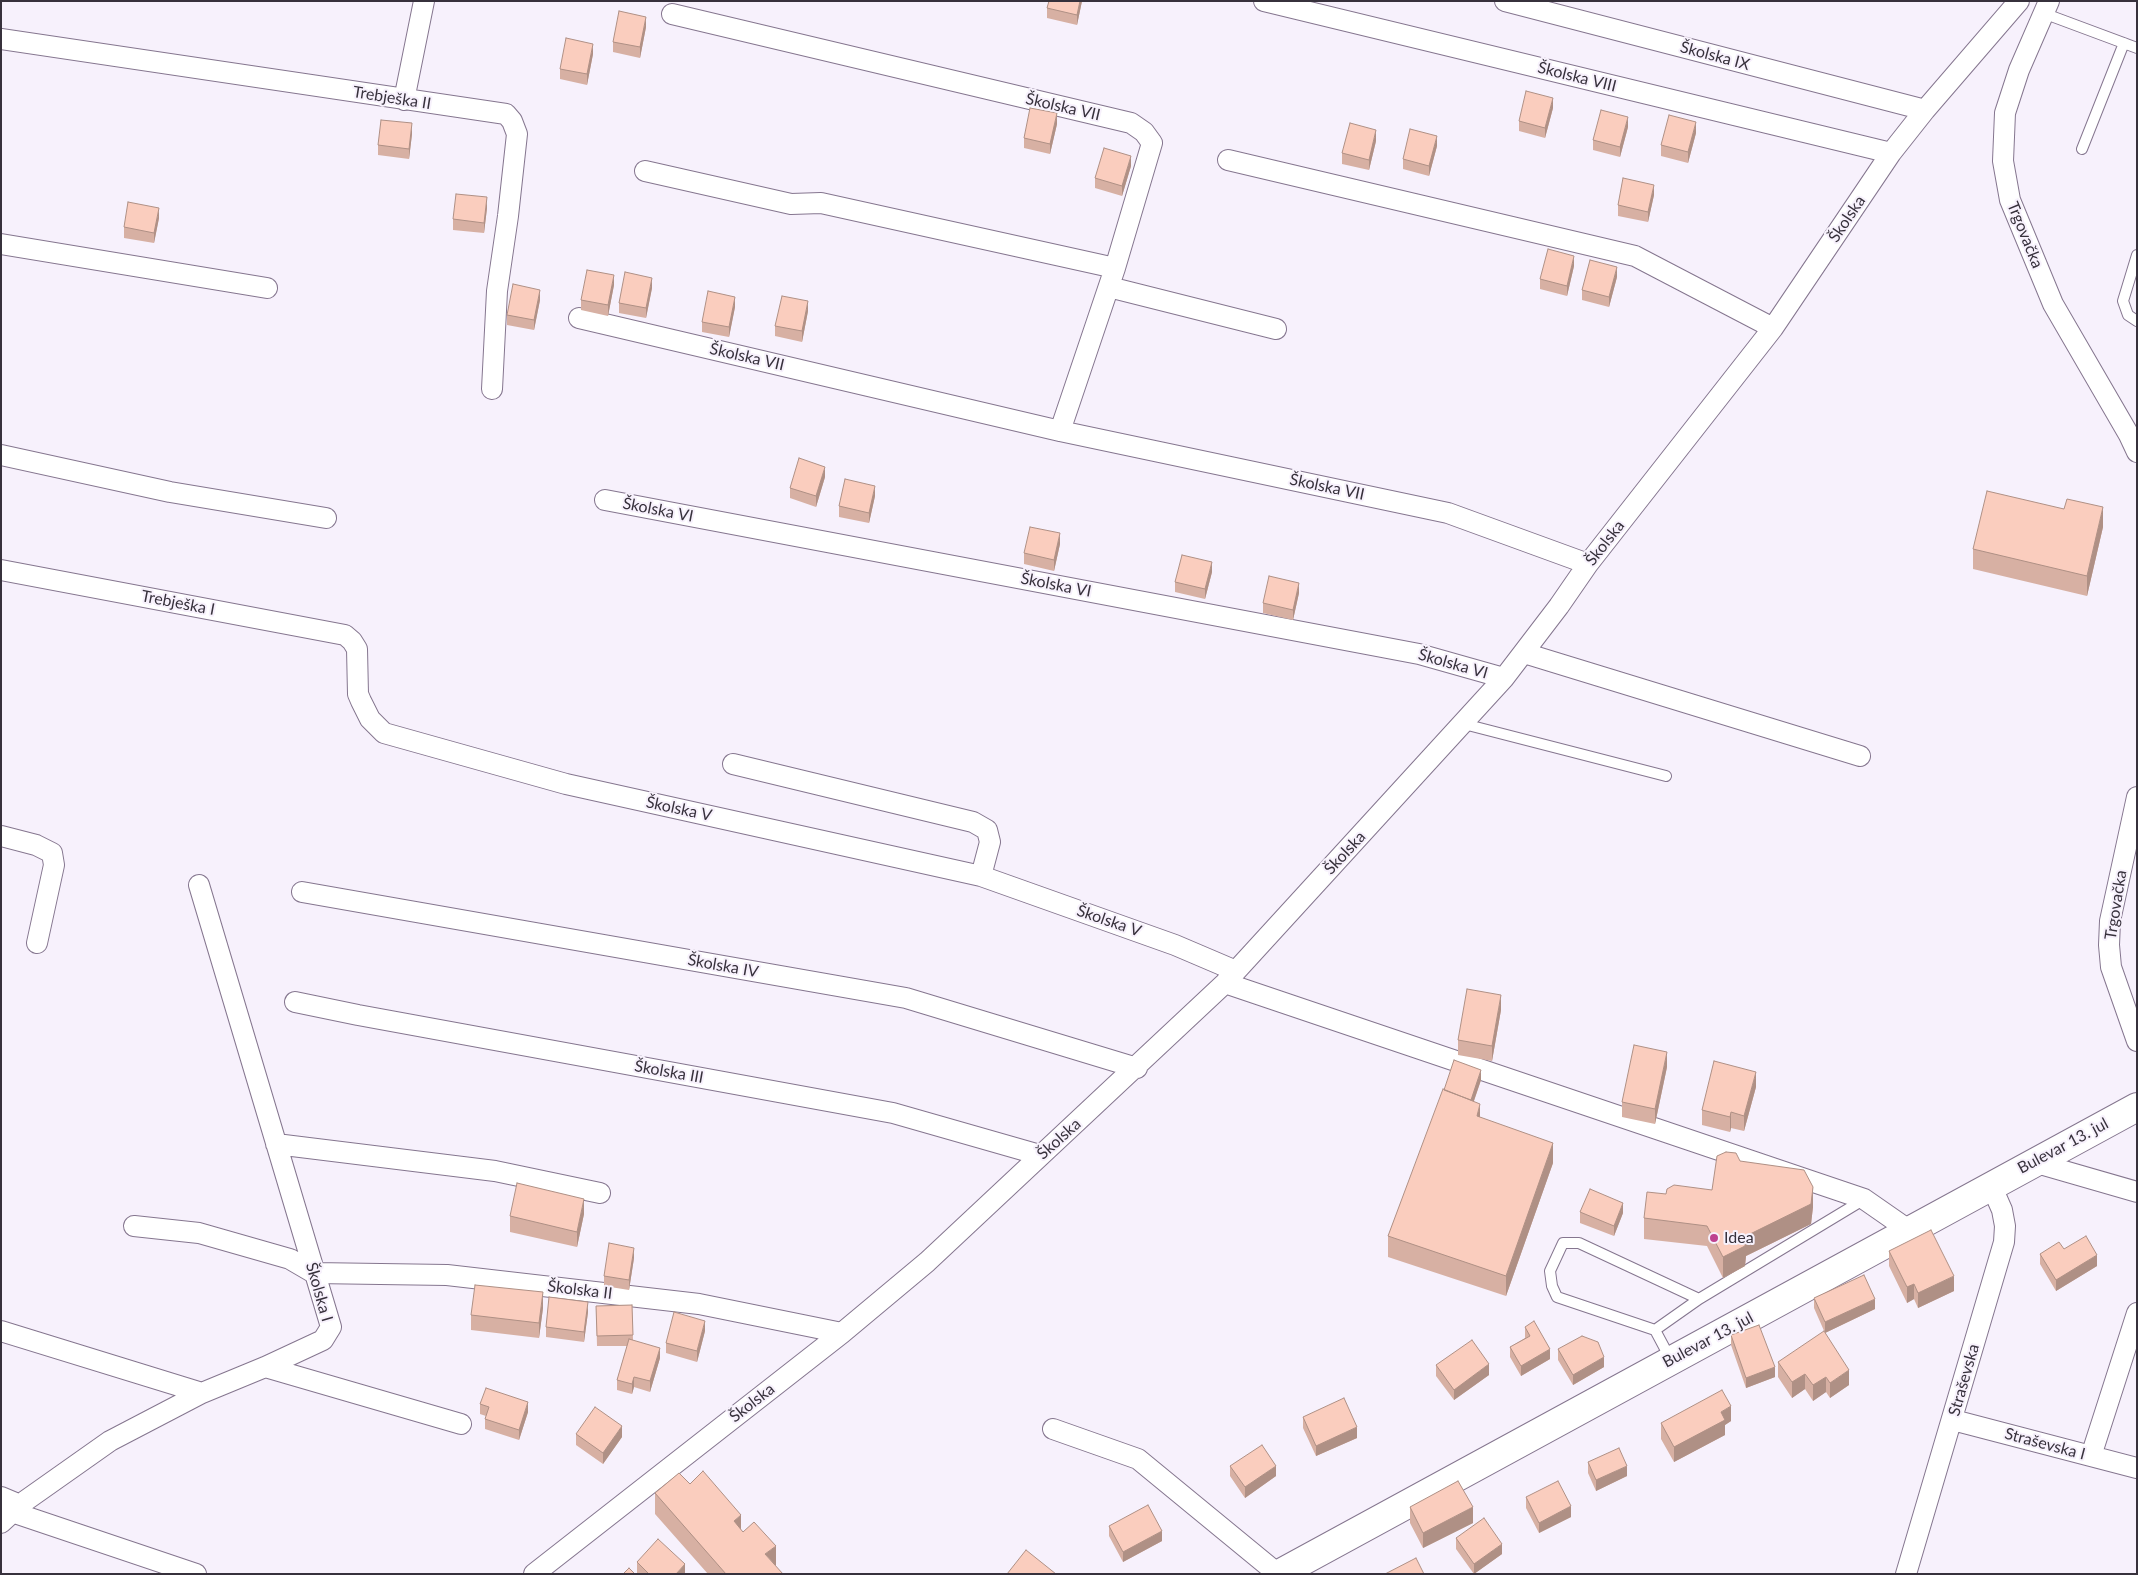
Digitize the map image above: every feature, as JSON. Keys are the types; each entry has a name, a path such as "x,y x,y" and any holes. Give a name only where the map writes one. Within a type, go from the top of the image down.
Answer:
{"street":[{"path":"404,100 424,1"},
{"name":"Školska VIII","path":"1264,1 1891,153"},
{"name":"Školska IX","path":"1505,1 1924,110"},
{"name":"Školska","path":"534,1574 842,1333 927,1262 1040,1155 1137,1068 1231,977 1504,678 1588,564 1773,328 1891,153 1924,110 2019,1"},
{"name":"Trgovačka","path":"2046,7 2019,70 2006,113 2003,162 2010,200 2053,304 2137,452"},
{"name":"Školska VII","path":"672,14 1131,123 1144,132 1152,143 1112,278 1060,431"},
{"name":"Trebješka II","path":"1,39 506,114 512,121 517,134 497,292 492,389"},
{"path":"1228,160 1635,256 1773,328"},
{"path":"645,171 791,204 821,203 1112,278 1276,329"},
{"path":"1,244 266,288"},
{"name":"Školska VII","path":"580,318 1060,431 1448,513 1588,564"},
{"path":"1,454 170,492 326,518"},
{"name":"Školska VI","path":"605,500 1418,654 1504,678"},
{"name":"Trebješka I","path":"1,570 345,635 352,640 357,649 358,694 370,719 380,730"},
{"path":"1524,653 1860,756"},
{"name":"Školska V","path":"380,730 384,733 566,784 981,876 1175,944 1231,977 1864,1199 1910,1231"},
{"path":"733,764 973,822 987,830 990,842 981,876"},
{"name":"Trgovačka","path":"2135,809 2110,922 2109,945 2111,967 2137,1041"},
{"path":"1,836 36,845 52,853 54,865 37,943"},
{"name":"Školska I","path":"9,1509 110,1442 202,1394 322,1340 331,1327 199,885"},
{"name":"Školska IV","path":"302,892 906,998 1137,1068"},
{"name":"Školska III","path":"295,1002 893,1113 1040,1155"},
{"name":"Bulevar 13. jul","path":"1279,1574 2137,1107"},
{"path":"276,1144 495,1171 600,1193"},
{"path":"2033,1162 2137,1192"},
{"name":"Straševska","path":"1908,1573 2004,1242 2005,1226 2002,1210 1991,1185"},
{"path":"134,1226 200,1234 290,1259 314,1273"},
{"name":"Školska II","path":"314,1273 447,1275 670,1300 699,1304 842,1333"},
{"path":"2091,1456 2137,1313"},
{"path":"1,1330 202,1394"},
{"path":"265,1367 461,1424"},
{"name":"Straševska I","path":"1953,1420 2137,1468"},
{"path":"1053,1430 1138,1459 1279,1574"},
{"path":"9,1509 196,1574"}],"lane":[{"path":"2046,7 2137,48"},
{"path":"2082,149 2124,43"},
{"path":"2137,256 2123,301 2128,315 2137,321"},
{"path":"1464,724 1666,776"},
{"path":"1655,1330 1699,1299 1864,1199"},
{"path":"1671,1360 1655,1330 1557,1297 1552,1286 1550,1271 1564,1243 1579,1243 1699,1299"}],"building":[{"path":"1049,1 1080,1 1077,15 1047,8"},
{"path":"619,11 646,17 640,47 613,42"},
{"path":"566,38 593,44 587,74 560,69"},
{"path":"1526,91 1553,98 1545,128 1519,121"},
{"path":"1030,108 1057,113 1050,144 1024,138"},
{"path":"1601,110 1628,117 1620,147 1593,140"},
{"path":"1669,115 1696,122 1688,152 1661,145"},
{"path":"381,120 412,123 409,149 378,145"},
{"path":"1350,123 1376,130 1369,160 1342,153"},
{"path":"1410,129 1437,136 1429,166 1403,159"},
{"path":"1104,148 1131,156 1122,186 1095,178"},
{"path":"1623,178 1654,185 1648,212 1618,205"},
{"path":"456,194 487,197 484,223 453,219"},
{"path":"128,202 159,208 154,233 124,227"},
{"path":"1548,249 1574,256 1567,286 1540,279"},
{"path":"1590,260 1617,267 1609,297 1582,290"},
{"path":"587,270 614,275 608,305 581,300"},
{"path":"625,272 652,278 646,308 619,303"},
{"path":"513,284 540,290 534,320 507,315"},
{"path":"708,291 735,297 729,327 702,322"},
{"path":"782,296 808,301 802,331 775,326"},
{"path":"799,458 825,467 816,496 790,488"},
{"path":"845,479 875,486 869,513 839,506"},
{"path":"1987,491 2064,509 2067,499 2103,507 2087,576 1973,549"},
{"path":"1030,527 1060,533 1054,560 1024,553"},
{"path":"1182,555 1212,562 1205,589 1175,582"},
{"path":"1269,576 1299,583 1293,610 1263,603"},
{"path":"1467,989 1501,995 1492,1046 1458,1040"},
{"path":"1634,1045 1667,1052 1655,1109 1622,1102"},
{"path":"1454,1060 1481,1070 1471,1100 1444,1090"},
{"path":"1714,1061 1756,1072 1744,1116 1731,1112 1730,1117 1702,1110"},
{"path":"1443,1089 1480,1104 1477,1116 1553,1143 1506,1276 1388,1236"},
{"path":"1726,1152 1736,1153 1740,1161 1804,1170 1813,1187 1811,1204 1746,1236 1745,1246 1723,1257 1707,1226 1644,1218 1647,1192 1666,1194 1667,1189 1674,1185 1712,1190 1717,1156"},
{"path":"517,1183 584,1199 577,1232 510,1216"},
{"path":"1590,1189 1623,1203 1614,1226 1580,1212"},
{"path":"1931,1230 1954,1276 1918,1293 1914,1284 1907,1287 1889,1251"},
{"path":"2086,1236 2097,1255 2056,1280 2040,1254 2059,1242 2064,1249"},
{"path":"609,1243 634,1248 629,1280 604,1276"},
{"path":"1864,1275 1875,1299 1825,1322 1814,1298"},
{"path":"475,1285 543,1292 539,1323 471,1315"},
{"path":"549,1297 588,1302 584,1332 546,1327"},
{"path":"632,1305 633,1335 597,1336 596,1306"},
{"path":"674,1312 705,1321 697,1351 666,1343"},
{"path":"1534,1321 1550,1349 1521,1366 1510,1347 1530,1336 1525,1327"},
{"path":"1759,1325 1775,1367 1746,1378 1731,1335"},
{"path":"1824,1331 1849,1370 1830,1383 1826,1377 1813,1385 1805,1374 1792,1382 1778,1362"},
{"path":"1582,1336 1598,1342 1604,1357 1573,1375 1558,1349"},
{"path":"629,1339 660,1348 650,1381 634,1377 632,1384 617,1380"},
{"path":"1472,1340 1489,1364 1454,1390 1436,1365"},
{"path":"486,1388 528,1402 519,1430 485,1419 489,1407 480,1404"},
{"path":"1722,1390 1731,1406 1721,1412 1725,1420 1674,1447 1661,1423"},
{"path":"1344,1398 1357,1427 1316,1446 1303,1417"},
{"path":"595,1407 622,1426 603,1453 576,1434"},
{"path":"1262,1445 1276,1466 1245,1487 1230,1466"},
{"path":"1619,1448 1627,1466 1596,1480 1588,1462"},
{"path":"703,1471 741,1515 734,1521 743,1532 754,1522 776,1546 765,1554 783,1574 726,1574 655,1493 679,1473 690,1484"},
{"path":"1458,1481 1473,1507 1423,1533 1410,1507"},
{"path":"1558,1481 1571,1506 1539,1523 1526,1497"},
{"path":"1148,1505 1162,1531 1123,1552 1109,1526"},
{"path":"1484,1518 1502,1544 1474,1564 1456,1538"},
{"path":"658,1539 685,1564 676,1574 649,1574 637,1562"},
{"path":"1026,1550 1056,1574 1007,1574"},
{"path":"1416,1558 1424,1574 1385,1574"},
{"path":"629,1568 635,1574 623,1574"}],"place":[{"name":"Idea","path":"1714,1238"}]}
